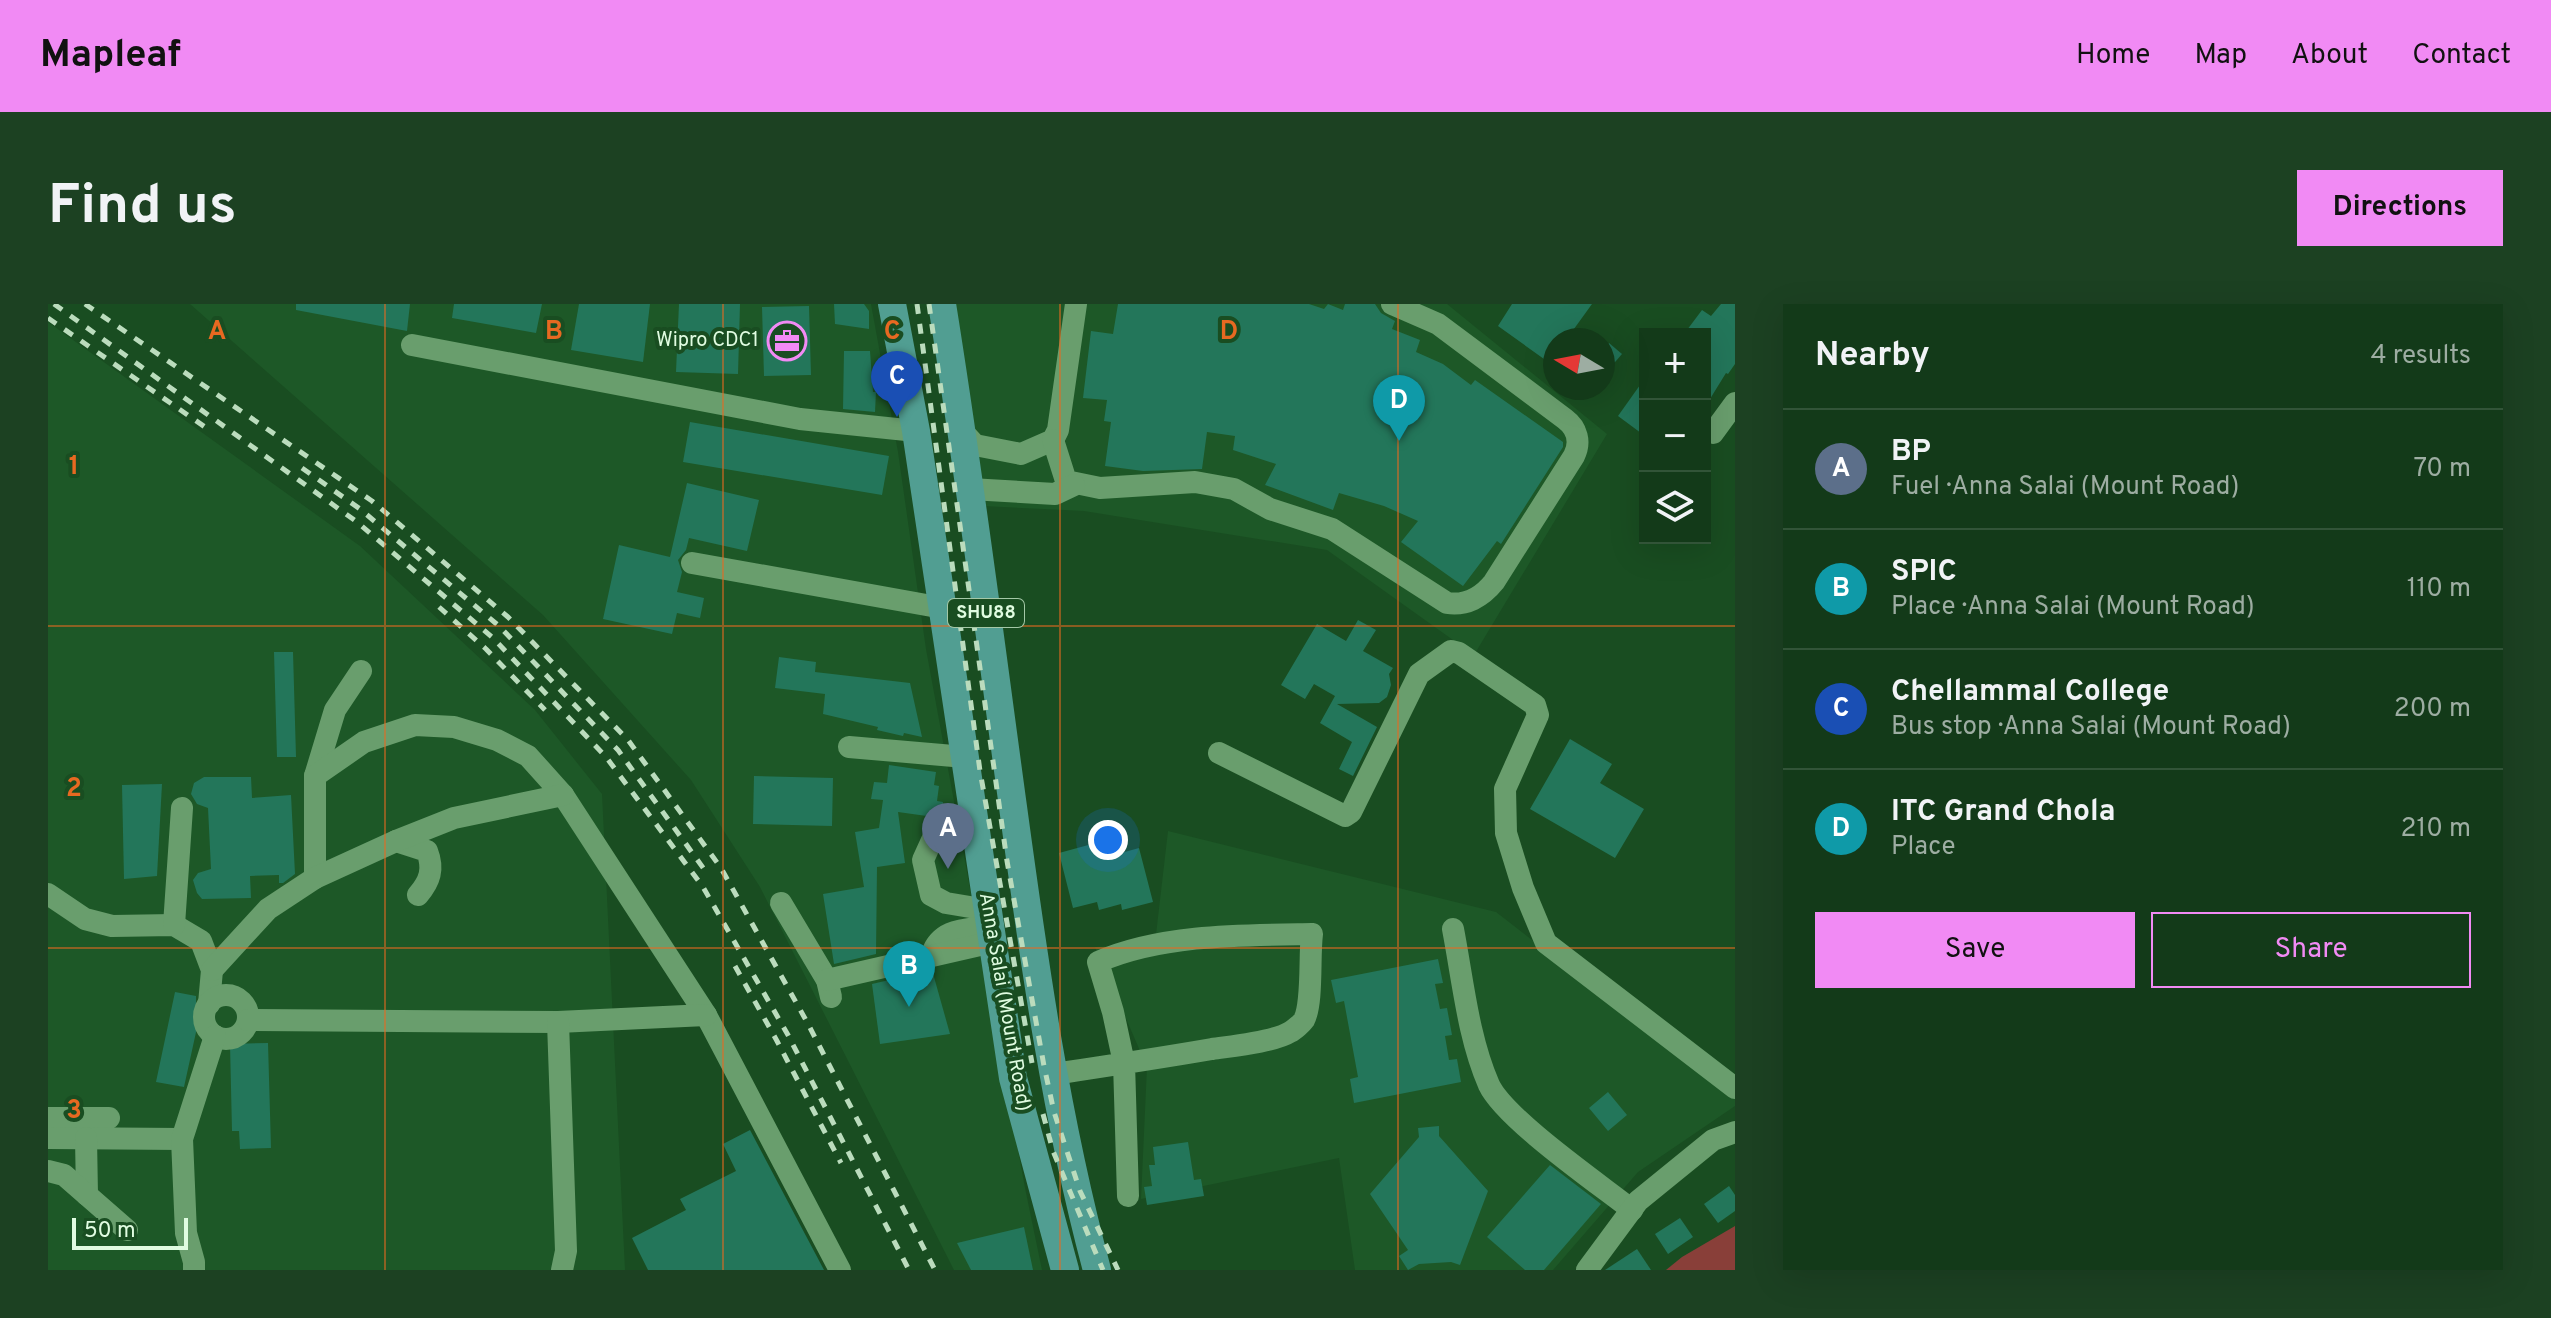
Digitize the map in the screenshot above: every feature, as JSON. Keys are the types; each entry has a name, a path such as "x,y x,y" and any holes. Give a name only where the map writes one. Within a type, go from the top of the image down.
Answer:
{"main road":[{"name":"Anna Salai (Mount Road)","path":"892,304 916,431 1013,1078 1064,1267"},
{"name":"Anna Salai (Mount Road)","path":"942,304 963,432 1028,923 1067,1147 1097,1270"}],"street":[{"path":"963,432 975,445 1021,454 1053,440 1058,430 1076,304"},
{"path":"1053,440 1066,481 1074,485 1100,488 1195,482 1234,489 1270,509 1332,529 1447,603 1468,601 1480,596 1494,582 1574,456 1578,443 1576,433 1565,419 1438,324 1392,304"},
{"path":"412,345 800,419 916,431"},
{"path":"1713,433 1735,403"},
{"path":"970,489 1035,495 1055,494 1074,485"},
{"path":"692,563 943,608"},
{"path":"1219,753 1345,816 1351,812 1419,674 1451,651 1459,653 1535,705 1538,715 1505,789 1506,833 1523,888 1546,943 1735,1088"},
{"path":"315,878 315,776 335,710 361,671"},
{"path":"315,776 364,742 415,725 454,727 497,740 528,756 563,795 706,1015 840,1270"},
{"path":"849,747 965,757"},
{"path":"212,970 268,909 315,878 454,818 563,795"},
{"path":"174,925 182,808"},
{"path":"976,828 933,838 923,860 931,895 990,926"},
{"path":"396,841 427,851 433,865 428,883 418,895"},
{"path":"48,894 85,919 112,926 174,925 201,941 212,970 209,1004 204,1018 209,1031 222,1039 242,1033 248,1020 245,1007 235,997 221,996 209,1004"},
{"path":"781,903 829,988 932,954 990,926"},
{"path":"1453,929 1474,1040 1490,1087 1509,1112 1632,1210"},
{"path":"1054,1074 1124,1063 1246,1044 1290,1033 1303,1020 1310,991 1312,934 1238,935 1167,943 1119,953 1098,962 1124,1063 1128,1196"},
{"path":"248,1020 558,1022 706,1015"},
{"path":"558,1022 566,1251 562,1270"},
{"path":"194,1270 186,1233 182,1139 215,1036"},
{"path":"64,1130 109,1118"},
{"path":"64,1130 182,1139"},
{"path":"64,1130 87,1195"},
{"path":"1587,1270 1638,1201 1713,1140 1735,1132"},
{"path":"48,1171 64,1175 127,1230"}],"shaded area":[{"path":"190,304 871,304 898,452 926,649 1042,1270 954,1270 760,887 691,780 543,615"},
{"path":"955,304 1447,304 1543,382 1543,400 1565,400 1607,434 1474,655 1327,550 1084,511 983,506"},
{"path":"48,322 360,546 535,710 602,794 625,1270 48,1270"},
{"path":"1168,831 1496,912 1735,1098 1735,1106 1638,1172 1553,1270 1355,1270 1339,1158 1141,1199 1147,1067 1095,947 1155,943"},
{"path":"1735,1226 1735,1270 1666,1270 1682,1257"}],"building":[{"path":"296,304 410,304 407,331 296,310"},
{"path":"454,304 542,304 536,333 452,318"},
{"path":"579,304 650,304 643,362 571,350"},
{"path":"679,304 740,304 738,374 676,372"},
{"path":"834,304 864,304 869,311 869,329 835,324"},
{"path":"1118,304 1309,304 1324,309 1328,304 1343,310 1345,304 1375,304 1381,313 1395,321 1392,329 1420,340 1416,352 1443,364 1471,385 1475,380 1563,442 1563,447 1501,544 1497,541 1463,586 1401,542 1418,521 1384,506 1339,493 1333,510 1265,485 1276,464 1233,450 1235,436 1207,432 1202,469 1143,471 1105,466 1111,422 1104,421 1107,400 1083,398 1091,331 1113,334"},
{"path":"1512,304 1592,304 1575,328 1543,328 1543,358 1498,326"},
{"path":"1721,304 1735,304 1735,364 1711,397 1711,328 1688,328 1702,310 1711,316"},
{"path":"809,306 811,375 764,376 762,307"},
{"path":"1615,348 1622,354 1615,362"},
{"path":"844,351 870,351 873,392 876,392 875,412 843,409"},
{"path":"1639,386 1639,432 1618,416"},
{"path":"690,422 889,456 882,495 683,462"},
{"path":"687,483 759,500 747,551 689,538 686,550 678,560 682,572 677,592 704,598 700,618 677,613 672,634 603,619 619,545 670,557"},
{"path":"1358,620 1376,630 1363,651 1393,668 1389,674 1391,685 1387,697 1379,703 1337,704 1377,727 1353,776 1339,769 1352,742 1320,723 1335,696 1314,684 1305,699 1281,685 1317,624 1346,641"},
{"path":"274,652 293,652 296,757 277,757"},
{"path":"779,657 816,662 815,672 910,683 922,737 877,730 878,727 823,714 825,694 775,688"},
{"path":"1570,739 1612,764 1600,783 1644,809 1615,858 1530,809"},
{"path":"889,765 936,772 934,785 939,786 937,801 943,802 941,818 898,812 905,863 877,867 876,954 834,964 823,894 864,887 855,832 879,828 883,800 871,799 874,782 887,783"},
{"path":"754,776 833,778 832,826 753,824"},
{"path":"204,777 251,777 252,798 291,795 295,874 283,883 279,883 279,875 250,876 251,898 202,899 193,880 198,873 211,869 208,808 197,804 191,794 194,783"},
{"path":"162,784 157,876 124,879 122,785"},
{"path":"1092,844 1094,853 1112,848 1114,855 1139,848 1153,902 1122,910 1121,904 1099,910 1097,902 1073,908 1059,853"},
{"path":"1438,959 1443,983 1435,984 1440,1009 1447,1008 1452,1035 1445,1036 1449,1060 1457,1059 1461,1082 1354,1103 1350,1079 1358,1077 1344,1001 1336,1003 1331,980"},
{"path":"932,970 950,1034 880,1044 872,984"},
{"path":"175,992 196,996 196,1009 200,1014 184,1087 156,1082"},
{"path":"268,1043 271,1148 240,1149 239,1131 232,1131 230,1044"},
{"path":"1608,1092 1627,1115 1608,1131 1589,1108"},
{"path":"1439,1126 1439,1136 1488,1191 1460,1265 1451,1262 1419,1264 1408,1270 1399,1256 1408,1250 1370,1194 1419,1137 1418,1128"},
{"path":"750,1130 824,1270 648,1270 632,1238 686,1210 680,1199 736,1171 723,1144"},
{"path":"1188,1142 1194,1180 1201,1179 1204,1196 1147,1205 1144,1187 1152,1186 1149,1165 1155,1165 1153,1147"},
{"path":"1550,1165 1601,1204 1544,1270 1525,1270 1487,1237"},
{"path":"1729,1186 1735,1195 1735,1211 1718,1223 1704,1204"},
{"path":"1680,1218 1693,1237 1668,1254 1655,1234"},
{"path":"1024,1227 1033,1270 971,1270 957,1243"},
{"path":"1637,1249 1651,1270 1605,1270"}],"railway":[{"path":"54,304 357,522 493,638 606,757 703,887 788,1035 909,1270"},
{"path":"85,304 372,501 508,617 628,740 721,868 807,1022 935,1270"},
{"path":"917,304 980,771 1032,1063"},
{"path":"929,304 1007,861 1044,1066 1054,1112 1080,1191 1118,1270"},
{"path":"48,318 205,427"},
{"path":"302,468 360,509 499,626 618,750 709,876"},
{"path":"439,607 486,649 545,710"},
{"path":"735,966 841,1163"},
{"path":"1043,1114 1053,1151 1103,1270"}],"place":[{"name":"Wipro CDC1","path":"787,341"},
{"name":"Chellammal College","path":"897,417"},
{"name":"ITC Grand Chola","path":"1399,441"},
{"name":"BP","path":"948,869"},
{"name":"SPIC","path":"909,1007"}]}
